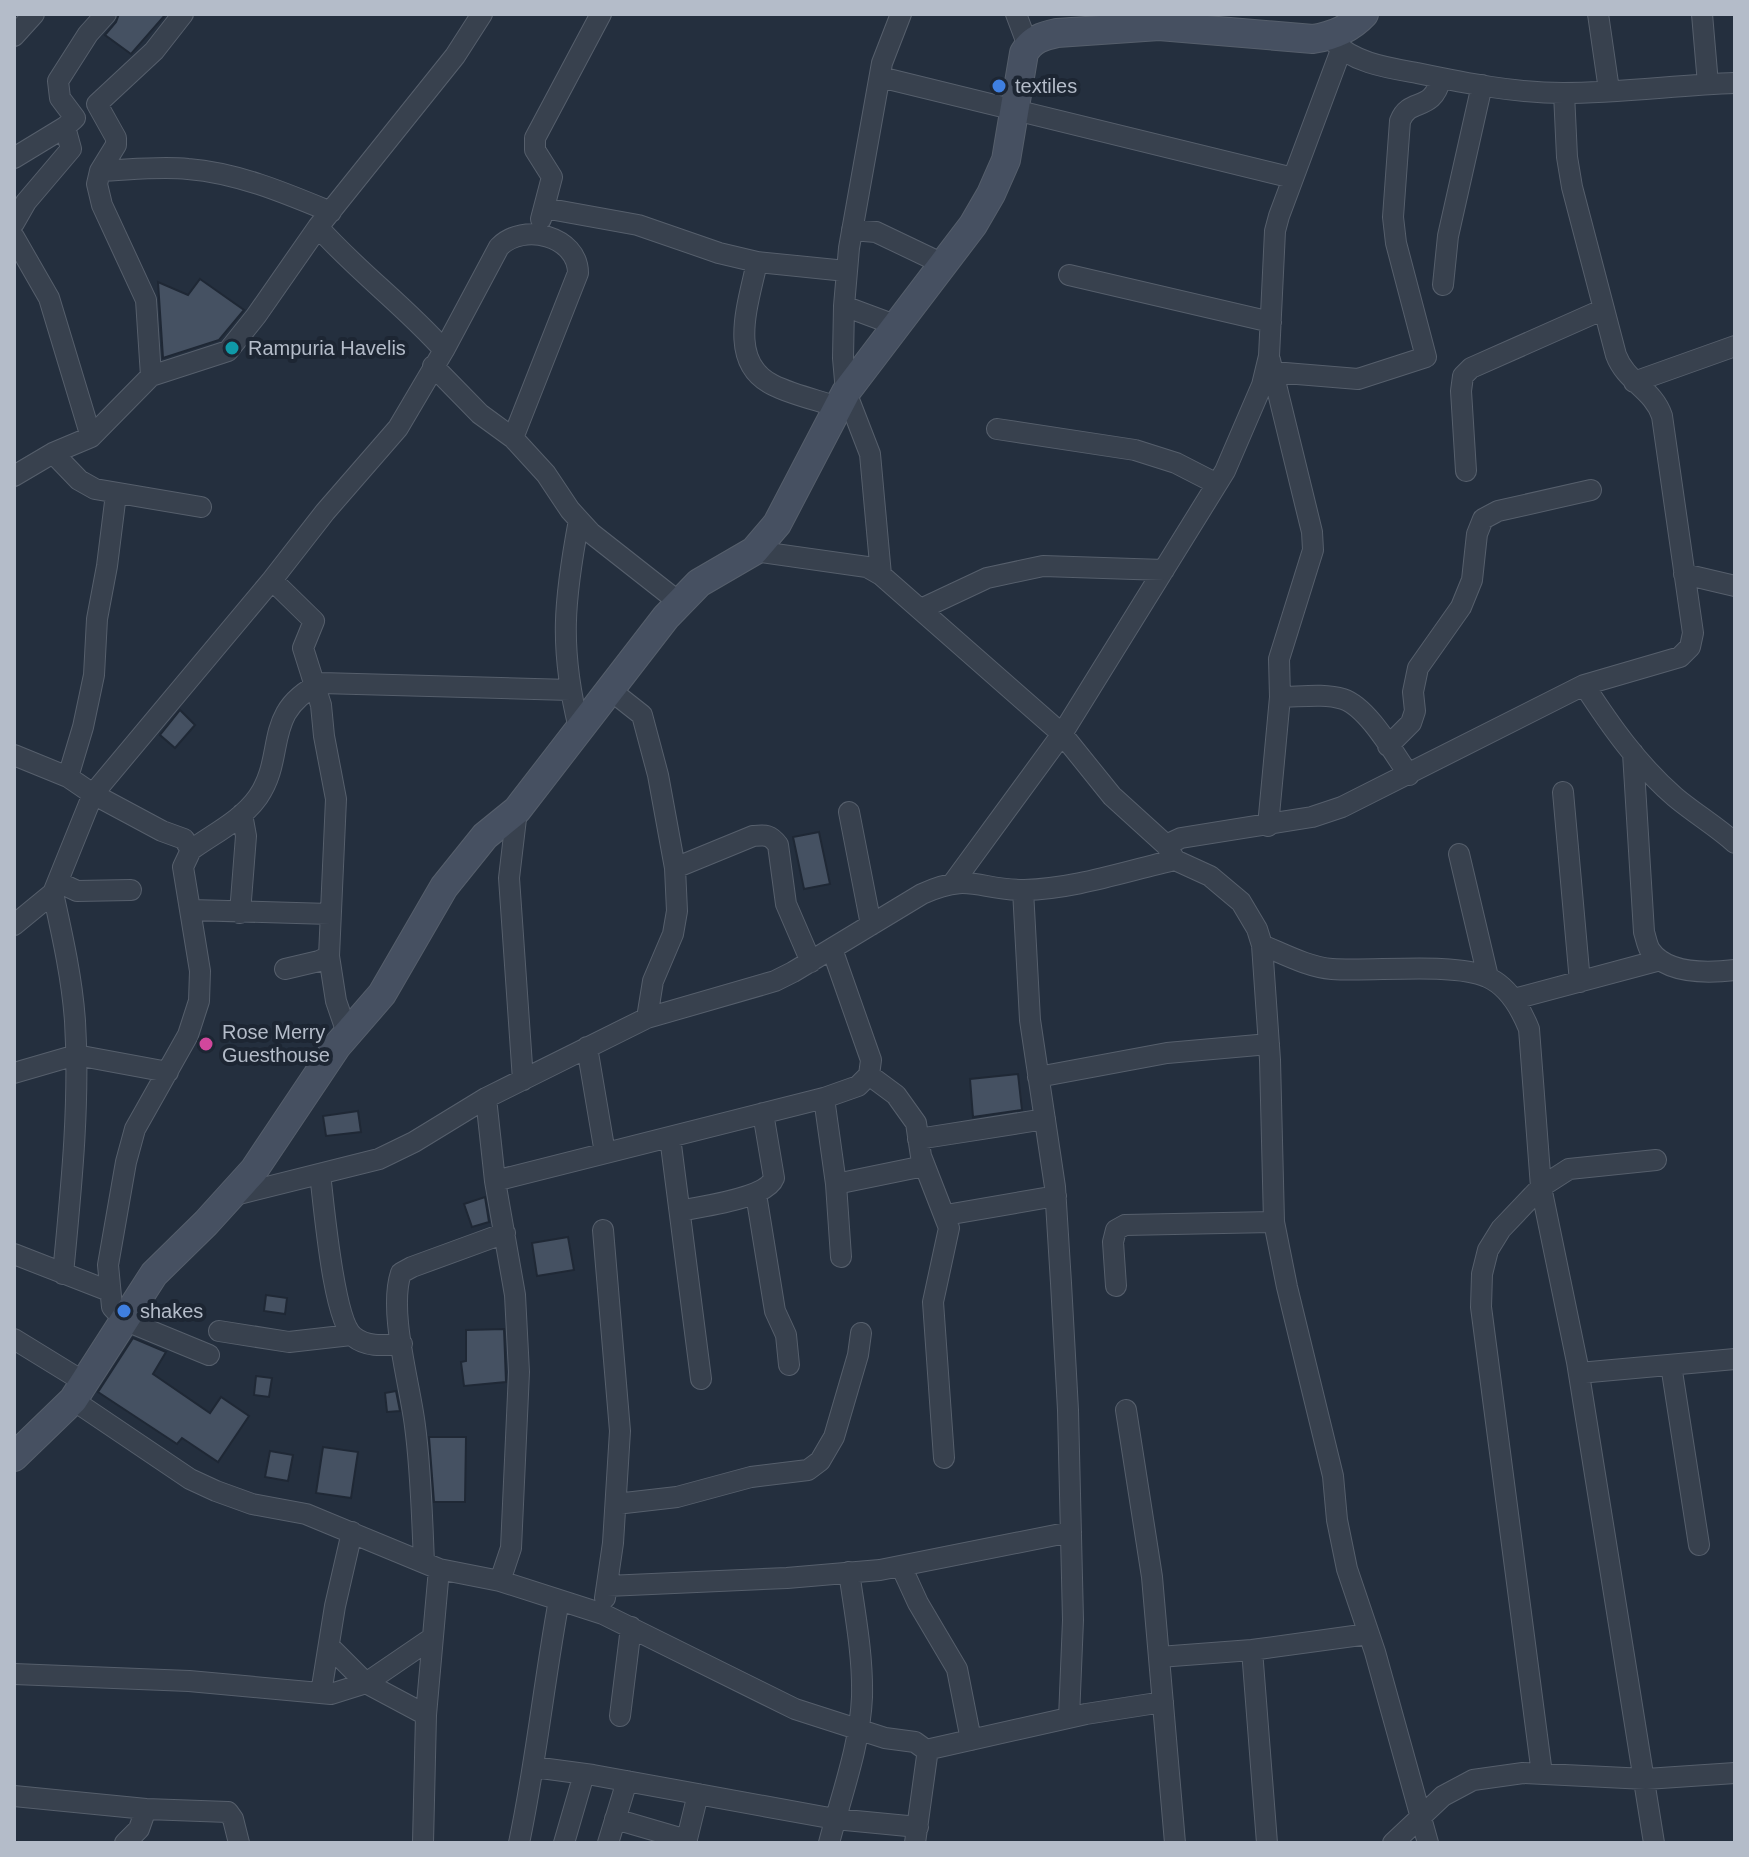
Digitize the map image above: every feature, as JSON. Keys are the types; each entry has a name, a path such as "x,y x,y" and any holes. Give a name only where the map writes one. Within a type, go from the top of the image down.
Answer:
{"street":[{"path":"14,36 34,14"},
{"path":"14,158 97,104 154,51 183,14"},
{"path":"14,476 53,453 91,437 151,376 228,351 324,220 455,56 482,14"},
{"path":"536,235 552,177 535,150 535,138 601,14"},
{"path":"881,575 873,469 865,437 842,400 844,306 852,230 882,63 901,14"},
{"path":"1016,14 1028,46"},
{"path":"1268,826 1280,697 1279,659 1313,550 1312,532 1271,364 1275,231 1335,43 1364,14"},
{"path":"1598,14 1609,90"},
{"path":"1702,14 1708,84"},
{"path":"14,223 26,202 71,149 70,123 60,98 58,81 98,16"},
{"path":"14,1457 78,1391 154,1274 254,1170 347,1033 382,994 444,887 485,836 517,810 609,689 680,603 699,583 754,551 777,524 842,400 895,325 973,225 1000,176 1006,160 1024,53 1028,46 1044,35 1057,33 1159,26 1335,43 1389,68 1482,85 1564,93 1735,83"},
{"path":"880,77 1293,178"},
{"path":"1271,364 1358,379 1426,357 1396,243 1393,217 1400,121 1404,111 1433,98 1441,78"},
{"path":"1443,285 1454,205 1482,85"},
{"path":"231,1196 379,1159 414,1142 486,1098 647,1018 775,981 922,894 966,881 1023,890 1059,886 1170,853 1181,838 1312,817 1342,807 1409,775 1584,685 1680,657 1690,647 1693,633 1662,416 1657,403 1647,391 1621,369 1572,187 1567,157 1564,93"},
{"path":"97,104 116,138 116,145 100,171 97,184 102,205 146,300 151,376"},
{"path":"100,171 187,169 229,176 272,188 324,220 388,298 416,320 480,414 513,438 546,474 579,520 623,561 680,603"},
{"path":"544,208 638,225 719,253 757,262 846,271"},
{"path":"852,230 876,232 943,264"},
{"path":"14,925 56,887 93,794 398,428 499,247 506,239 536,235 559,241 572,250 578,261 578,273 513,438"},
{"path":"14,237 49,298 91,437"},
{"path":"757,262 744,338 753,370 775,386 842,400"},
{"path":"1069,275 1271,322"},
{"path":"844,306 895,325"},
{"path":"1466,471 1461,391 1463,376 1471,368 1604,309"},
{"path":"1634,382 1735,346"},
{"path":"953,883 1062,734 1225,471 1271,364"},
{"path":"997,429 1135,450 1176,463 1217,484"},
{"path":"53,453 79,480 95,489 201,507"},
{"path":"1388,746 1411,723 1415,711 1413,692 1418,668 1461,607 1472,580 1477,534 1483,519 1498,511 1591,490"},
{"path":"68,777 94,675 97,619 116,494"},
{"path":"579,520 564,626 570,690 579,728"},
{"path":"754,551 867,567 881,575 1062,734 1112,796 1170,853 1210,876 1241,902 1257,929 1262,945 1269,1044 1274,1222 1333,1476 1337,1520 1347,1569 1394,1716 1428,1843"},
{"path":"921,609 987,578 1043,566 1164,570"},
{"path":"1684,574 1735,586"},
{"path":"272,580 314,621 303,648 321,705 325,748 336,799 329,956 336,1001 347,1033"},
{"path":"209,1355 124,1320 112,1307 108,1265 126,1162 135,1129 188,1035 199,1001 200,971 183,867 191,850 242,814 257,798 266,782 282,718 289,706 315,686 336,682 570,690"},
{"path":"1584,685 1617,736 1675,797 1735,843"},
{"path":"609,689 642,715 658,775 675,868 677,911 673,934 653,981 647,1018"},
{"path":"1280,697 1342,698 1363,712 1409,775"},
{"path":"1633,753 1644,932 1649,949 1660,960 1683,970 1735,970"},
{"path":"14,755 68,777 162,831 184,839 191,850"},
{"path":"1563,792 1580,982"},
{"path":"517,810 509,878 523,1080"},
{"path":"849,812 871,925"},
{"path":"240,913 246,836 242,814"},
{"path":"675,868 753,836 766,834 778,845 786,904 811,962"},
{"path":"1459,854 1488,977"},
{"path":"56,887 77,891 131,890"},
{"path":"56,887 72,996 76,1055 75,1150 63,1274"},
{"path":"1023,890 1030,1020 1056,1196 1068,1410 1073,1620 1069,1718"},
{"path":"191,910 330,914"},
{"path":"1262,945 1328,969 1464,971 1488,977 1514,999 1529,1029 1541,1187 1579,1373 1654,1843"},
{"path":"495,1181 824,1098 858,1086 869,1075 871,1060 832,949"},
{"path":"285,969 329,956"},
{"path":"1514,999 1660,960"},
{"path":"1038,1077 1167,1053 1269,1044"},
{"path":"587,1047 605,1153"},
{"path":"15,1068 76,1055 168,1072"},
{"path":"869,1075 886,1085 909,1110 916,1123 924,1166 949,1228 933,1302 944,1458"},
{"path":"486,1098 495,1181 515,1295 519,1372 511,1548 500,1581"},
{"path":"824,1098 836,1184 841,1257"},
{"path":"680,1211 756,1194 771,1186 774,1178 763,1113"},
{"path":"918,1139 1045,1119"},
{"path":"670,1137 701,1379"},
{"path":"1542,1774 1481,1307 1482,1274 1488,1250 1501,1229 1541,1187 1569,1169 1656,1160"},
{"path":"836,1184 924,1166"},
{"path":"320,1174 333,1273 343,1321 351,1335 364,1343 379,1346 402,1344"},
{"path":"756,1194 775,1311 786,1335 789,1365"},
{"path":"946,1215 1056,1196"},
{"path":"1116,1286 1113,1242 1116,1230 1125,1225 1274,1222"},
{"path":"603,1230 620,1431 616,1504 603,1614"},
{"path":"423,1843 432,1566 402,1344 397,1284 401,1273 505,1233"},
{"path":"16,1259 109,1291"},
{"path":"219,1331 289,1342 351,1335"},
{"path":"616,1504 677,1497 751,1477 808,1470 820,1461 834,1437 858,1355 861,1333"},
{"path":"14,1339 190,1479 252,1504 306,1514 432,1566 500,1581 603,1614 795,1709 858,1730 915,1742 926,1750 1069,1718 1163,1702"},
{"path":"1579,1373 1735,1359"},
{"path":"1671,1365 1699,1545"},
{"path":"1126,1410 1152,1577 1175,1843"},
{"path":"321,1693 335,1606 352,1532"},
{"path":"607,1586 849,1572 901,1566 1071,1532"},
{"path":"901,1566 914,1595 957,1669 971,1740"},
{"path":"829,1843 858,1730 862,1699 862,1656 849,1572"},
{"path":"519,1843 559,1600"},
{"path":"620,1716 631,1627"},
{"path":"1159,1657 1252,1650 1368,1634"},
{"path":"14,1674 189,1681 321,1693 343,1691 366,1683 432,1638"},
{"path":"329,1646 366,1683 426,1715"},
{"path":"1252,1650 1267,1843"},
{"path":"533,1767 627,1781 916,1835 926,1750"},
{"path":"1393,1843 1443,1796 1473,1780 1523,1773 1646,1779 1735,1773"},
{"path":"564,1843 584,1774"},
{"path":"608,1843 627,1781"},
{"path":"615,1819 653,1837 687,1842 698,1794"},
{"path":"14,1796 146,1809 228,1812 239,1843"},
{"path":"125,1843 139,1829 146,1809"}],"building":[{"path":"119,14 166,14 131,54 105,35"},
{"path":"200,279 244,310 219,340 163,358 158,282 188,295"},
{"path":"180,710 195,725 175,748 160,735"},
{"path":"819,832 830,884 804,889 793,837"},
{"path":"1018,1074 1022,1110 973,1117 970,1079"},
{"path":"358,1111 361,1132 326,1136 323,1116"},
{"path":"485,1197 489,1222 472,1227 464,1204"},
{"path":"568,1237 574,1270 537,1276 532,1243"},
{"path":"266,1295 287,1298 285,1314 264,1311"},
{"path":"504,1329 506,1382 464,1386 461,1362 466,1361 466,1330"},
{"path":"133,1338 166,1352 153,1374 210,1413 221,1397 249,1416 218,1462 182,1438 177,1444 98,1392"},
{"path":"256,1376 272,1378 269,1397 254,1395"},
{"path":"396,1391 400,1411 387,1412 385,1393"},
{"path":"429,1437 466,1437 465,1502 434,1502"},
{"path":"323,1447 358,1452 351,1498 316,1493"},
{"path":"270,1451 293,1455 288,1481 265,1477"}],"place":[{"name":"textiles","path":"999,86"},
{"name":"Rampuria Havelis","path":"232,348"},
{"name":"Rose Merry Guesthouse","path":"206,1044"},
{"name":"shakes","path":"124,1311"}]}
